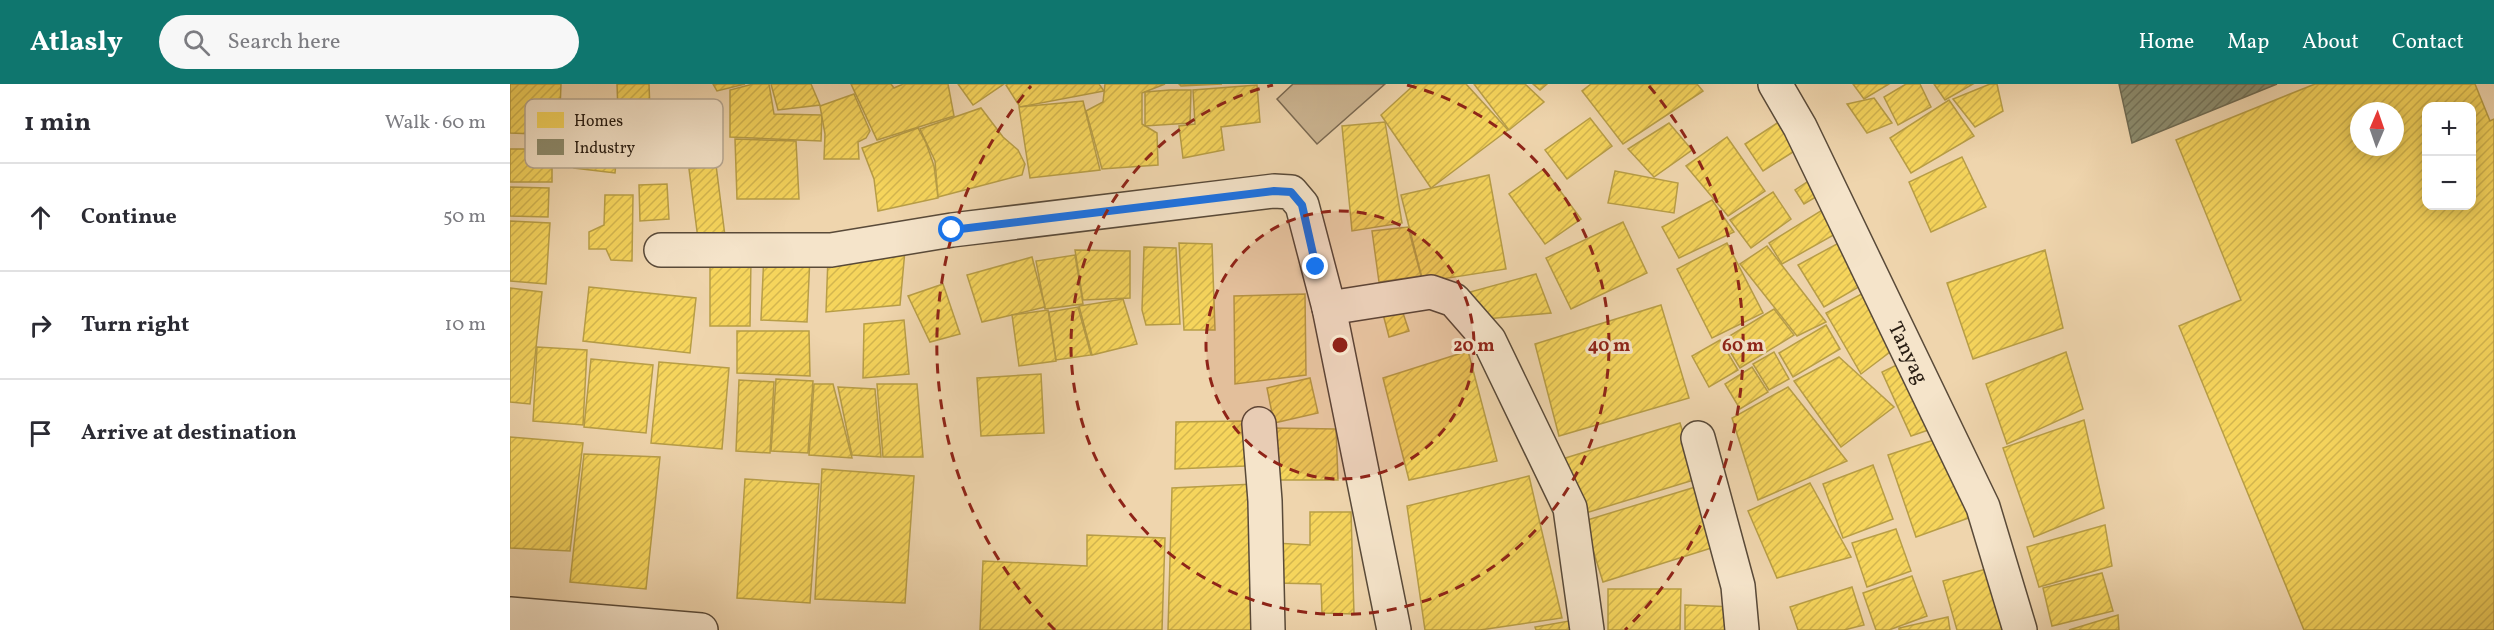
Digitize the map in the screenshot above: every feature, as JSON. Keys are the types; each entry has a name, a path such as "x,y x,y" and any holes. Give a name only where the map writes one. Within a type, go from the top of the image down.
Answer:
{"street":[{"name":"Tanyag","path":"1775,84 1800,127 1983,507 2020,630"},
{"path":"661,250 831,250 952,230 1274,191 1291,192 1302,205 1329,308 1394,630"},
{"path":"1329,308 1431,292 1454,300 1489,340 1570,508 1587,630"},
{"path":"1259,424 1265,501 1268,630"},
{"path":"1698,438 1738,585 1742,630"},
{"path":"510,614 701,630"}],"shaded area":[{"path":"1293,84 1385,84 1317,144 1277,99"}],"building: Homes":[{"path":"510,84 561,84 560,99 525,99 525,134 510,133"},
{"path":"617,84 649,84 650,99 618,99"},
{"path":"713,84 745,84 717,91"},
{"path":"753,84 769,84 774,114 822,115 821,141 730,137 730,90"},
{"path":"771,84 811,84 820,105 778,110"},
{"path":"851,84 891,84 894,88 903,84 948,84 954,116 877,140"},
{"path":"958,84 1004,84 973,105"},
{"path":"1099,84 1104,91 1020,107 1006,85"},
{"path":"1105,84 1165,84 1142,93 1142,124 1157,133 1158,165 1102,169 1086,111 1103,102"},
{"path":"1179,84 1222,84 1181,86"},
{"path":"1415,84 1466,84 1508,130 1431,188 1381,115"},
{"path":"1474,84 1525,84 1544,102 1509,130"},
{"path":"1533,84 1547,84 1540,90"},
{"path":"1591,84 1697,84 1703,91 1623,144 1582,91"},
{"path":"1853,84 1889,84 1864,99"},
{"path":"1906,84 1920,84 1931,107 1898,125 1884,97"},
{"path":"1934,84 1973,84 1945,100"},
{"path":"1990,84 1997,84 2003,111 1975,127 1953,99"},
{"path":"2315,84 2475,84 2490,121 2494,119 2494,630 2304,630 2179,326 2241,300 2176,140"},
{"path":"1257,85 1260,122 1221,127 1224,150 1183,158 1179,126 1195,124 1193,90"},
{"path":"1191,90 1190,123 1145,126 1145,92"},
{"path":"854,94 870,131 866,138 858,142 859,159 824,159 825,134 820,106"},
{"path":"1874,98 1892,123 1867,133 1847,104"},
{"path":"1949,100 1974,136 1911,173 1890,138"},
{"path":"1083,101 1100,170 1030,178 1019,107"},
{"path":"981,108 1003,137 1018,150 1025,164 1022,175 938,197 935,161 920,129"},
{"path":"1590,118 1612,146 1567,179 1545,150"},
{"path":"1785,118 1804,145 1763,171 1745,144"},
{"path":"1385,122 1402,223 1352,231 1342,126"},
{"path":"1669,123 1692,150 1654,177 1628,149"},
{"path":"918,128 934,166 938,198 878,211 874,179 862,148"},
{"path":"1727,137 1765,191 1728,216 1686,166"},
{"path":"735,139 796,141 799,199 737,199"},
{"path":"510,149 525,149 525,168 552,168 552,182 510,182"},
{"path":"1962,157 1986,207 1931,232 1909,182"},
{"path":"574,168 615,168 615,173"},
{"path":"716,168 725,236 698,239 689,169"},
{"path":"1544,169 1581,219 1545,244 1509,194"},
{"path":"1615,171 1678,183 1674,213 1608,203"},
{"path":"1489,175 1506,269 1423,282 1401,195"},
{"path":"1816,176 1826,191 1804,204 1795,190"},
{"path":"667,184 669,219 640,221 639,185"},
{"path":"510,187 549,188 548,217 510,216"},
{"path":"1773,192 1791,219 1751,248 1730,220"},
{"path":"605,195 633,195 632,261 611,260 606,249 589,249 589,232 604,225"},
{"path":"1712,200 1734,232 1679,258 1662,227"},
{"path":"1832,204 1846,228 1782,264 1769,243"},
{"path":"510,221 550,223 546,284 510,281"},
{"path":"1623,222 1647,273 1571,309 1546,258"},
{"path":"1408,227 1421,276 1379,282 1372,231"},
{"path":"1848,238 1869,281 1824,307 1798,265"},
{"path":"1179,243 1212,244 1215,330 1184,330"},
{"path":"1727,243 1763,313 1712,338 1677,269"},
{"path":"1767,246 1826,322 1797,336 1740,264"},
{"path":"1144,247 1176,248 1180,324 1146,325 1142,310"},
{"path":"905,250 900,305 826,312 828,257"},
{"path":"1075,250 1130,251 1130,298 1083,300"},
{"path":"2045,250 2063,328 1973,359 1947,283"},
{"path":"764,253 810,256 807,322 761,320"},
{"path":"1075,255 1083,304 1045,309 1036,261"},
{"path":"710,257 751,257 750,326 710,326"},
{"path":"1032,257 1045,307 982,322 967,275"},
{"path":"1536,274 1551,313 1486,319 1459,295"},
{"path":"943,284 960,334 930,342 908,296"},
{"path":"589,287 696,298 690,353 583,341"},
{"path":"510,288 542,292 530,404 510,402"},
{"path":"1869,290 1894,349 1861,374 1826,313"},
{"path":"1305,294 1306,375 1235,384 1234,296"},
{"path":"1123,299 1137,344 1092,355 1079,306"},
{"path":"1661,305 1689,398 1559,436 1535,344"},
{"path":"1078,307 1091,355 1056,360 1049,312"},
{"path":"1774,309 1794,335 1740,368 1723,340"},
{"path":"1048,310 1056,361 1019,366 1012,315"},
{"path":"1402,310 1409,331 1389,337 1383,314"},
{"path":"904,320 909,374 863,378 864,324"},
{"path":"1826,325 1840,349 1793,377 1779,353"},
{"path":"737,331 809,331 810,376 737,373"},
{"path":"1720,340 1738,370 1709,387 1692,356"},
{"path":"537,347 587,350 583,425 533,421"},
{"path":"1468,351 1497,461 1409,480 1383,378"},
{"path":"1774,352 1789,379 1769,390 1753,364"},
{"path":"2066,352 2083,409 2007,444 1986,384"},
{"path":"1839,357 1894,407 1841,447 1794,381"},
{"path":"591,359 653,365 646,433 584,427"},
{"path":"1909,359 1937,427 1911,436 1882,372"},
{"path":"659,362 729,368 722,449 651,443"},
{"path":"1752,367 1768,392 1740,409 1725,384"},
{"path":"1041,374 1044,433 981,436 977,378"},
{"path":"1310,378 1318,413 1274,423 1267,388"},
{"path":"776,379 813,381 808,453 771,451"},
{"path":"739,380 774,382 770,453 736,451"},
{"path":"814,384 833,384 852,458 809,455"},
{"path":"877,384 917,384 923,457 883,457"},
{"path":"838,387 875,389 881,457 852,455"},
{"path":"1788,387 1847,461 1758,500 1732,418"},
{"path":"2084,420 2104,508 2034,537 2003,448"},
{"path":"1246,421 1245,466 1175,469 1176,422"},
{"path":"1680,423 1697,479 1579,515 1562,459"},
{"path":"1273,428 1336,429 1338,480 1275,480"},
{"path":"510,437 583,443 570,551 510,548"},
{"path":"1943,437 1974,516 1916,537 1888,455"},
{"path":"584,454 660,457 646,589 570,582"},
{"path":"1873,465 1893,519 1843,538 1823,484"},
{"path":"822,469 914,476 905,603 815,599"},
{"path":"1529,476 1562,618 1480,630 1425,630 1407,506"},
{"path":"745,479 819,484 810,603 737,598"},
{"path":"1810,483 1851,557 1777,578 1748,511"},
{"path":"1254,484 1251,630 1168,630 1172,488"},
{"path":"1702,485 1721,545 1603,582 1584,521"},
{"path":"1310,512 1351,512 1354,614 1322,613 1321,584 1275,583 1275,543 1310,545"},
{"path":"2105,525 2112,566 2039,587 2027,547"},
{"path":"1896,529 1911,571 1867,587 1852,543"},
{"path":"1087,535 1165,538 1162,630 980,630 983,561 1087,566"},
{"path":"1997,566 2015,630 1957,630 1943,581"},
{"path":"2102,573 2113,611 2052,626 2043,588"},
{"path":"1912,576 1927,616 1889,630 1876,630 1863,593"},
{"path":"1852,587 1864,625 1844,630 1798,630 1790,607"},
{"path":"1608,589 1681,589 1680,630 1608,630"},
{"path":"1685,605 1735,607 1736,630 1685,630"},
{"path":"2118,615 2119,630 2069,630"},
{"path":"1948,617 1950,630 1899,630 1899,628"},
{"path":"1580,619 1582,630 1536,630 1535,627"}],"building: Industry":[{"path":"2119,84 2277,84 2132,143"}],"route":[{"path":"952,230 1274,191 1291,192 1302,205 1316,267"}]}
